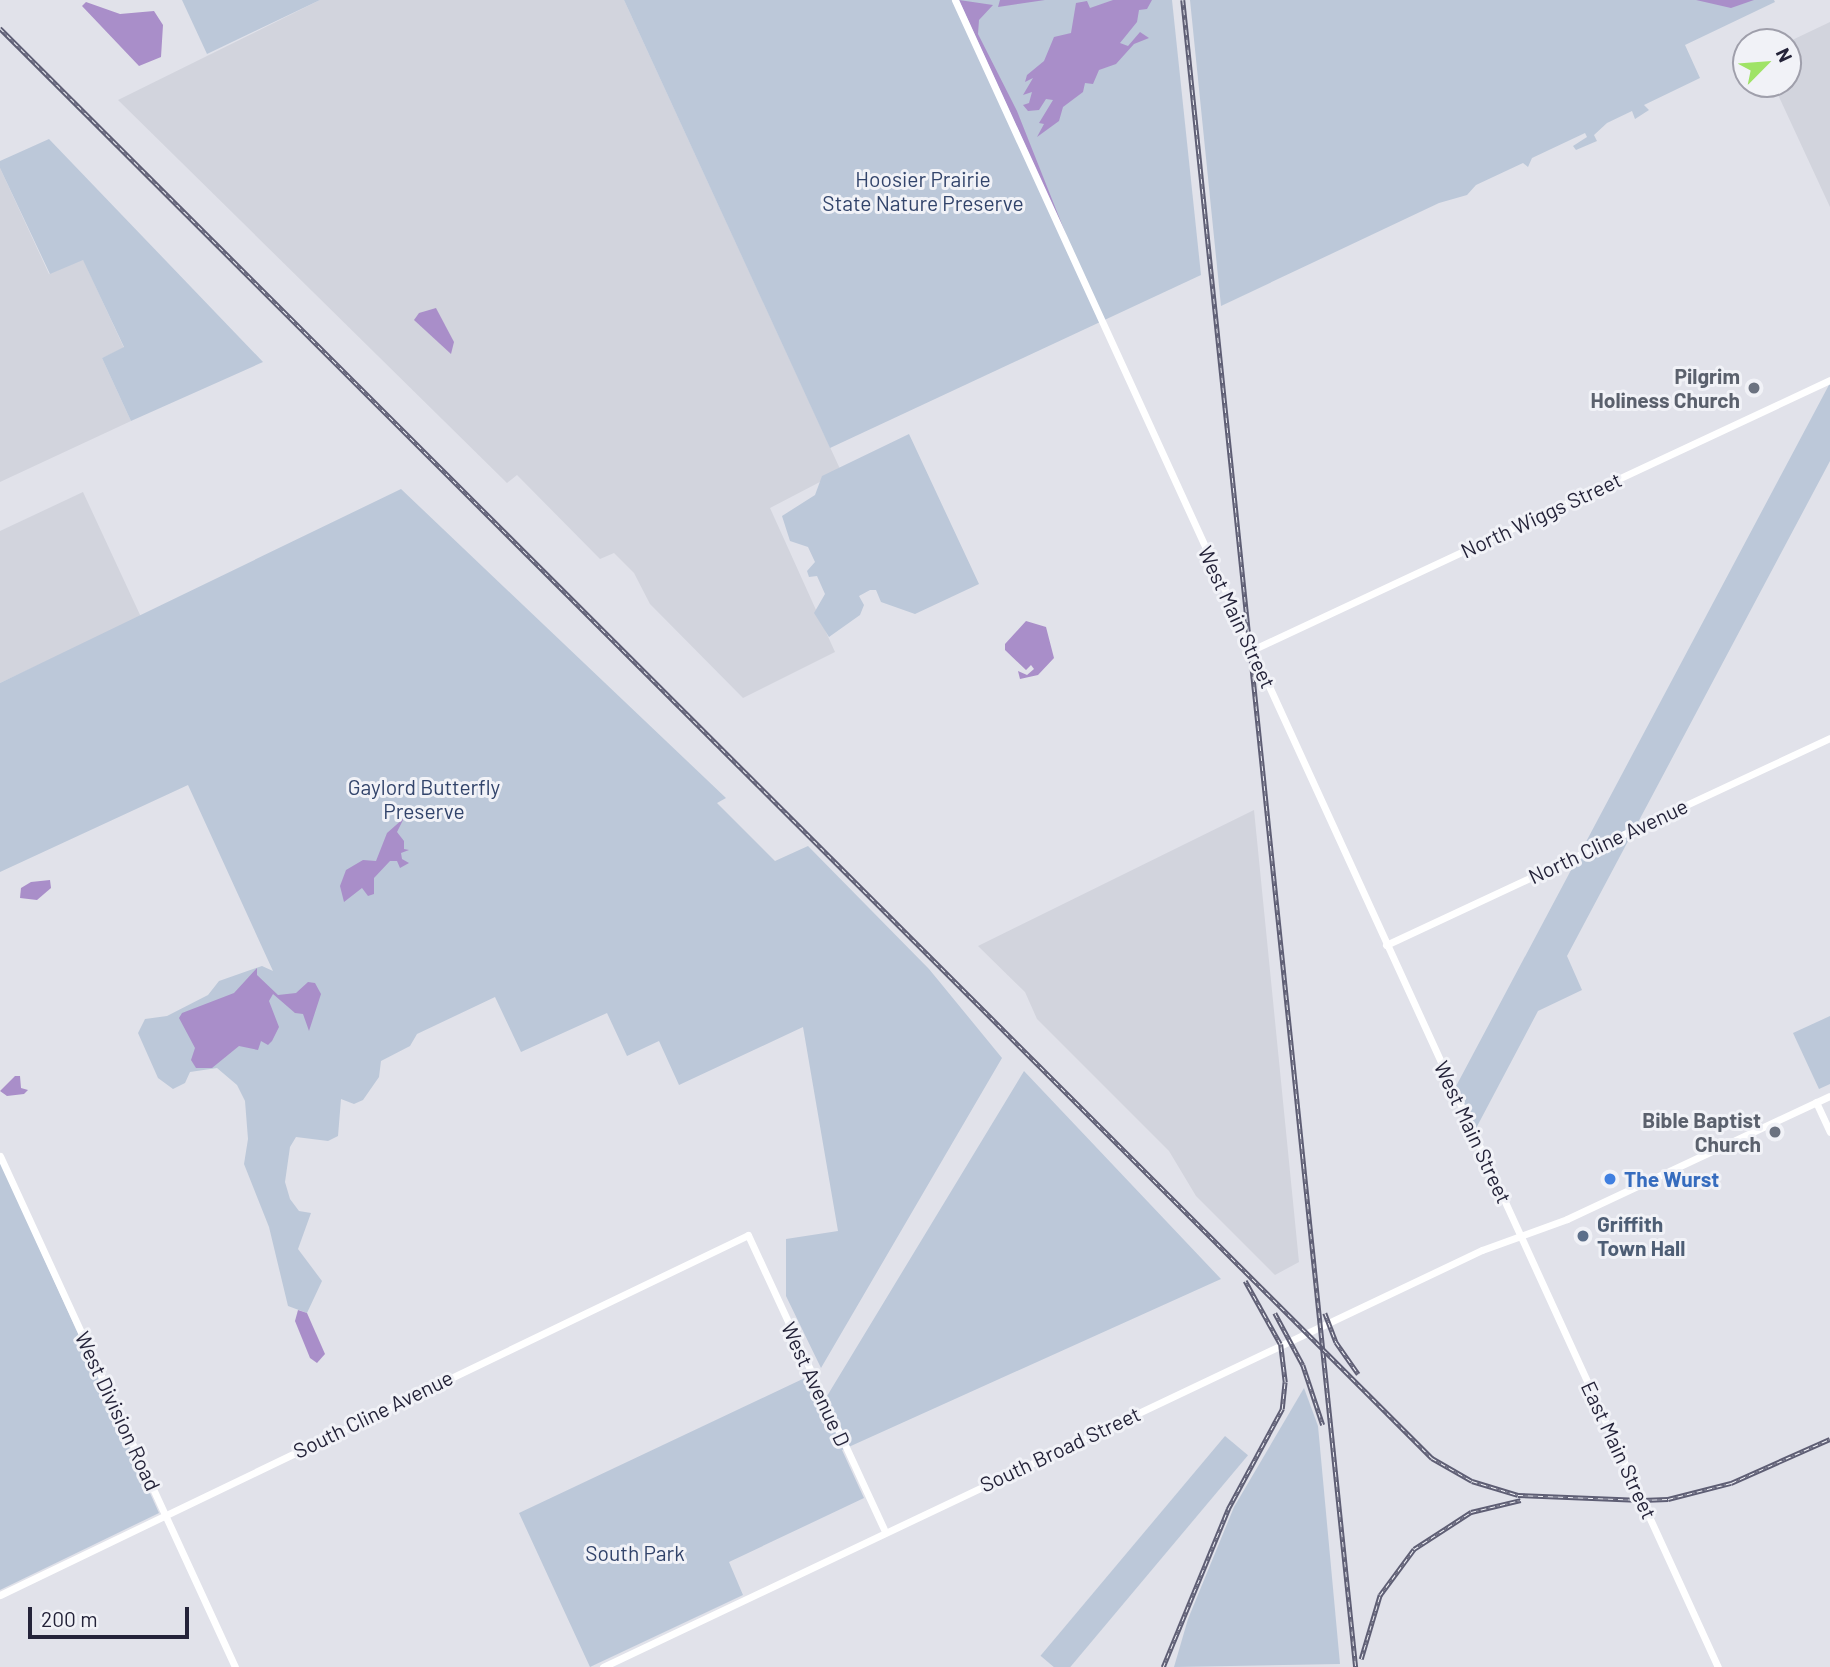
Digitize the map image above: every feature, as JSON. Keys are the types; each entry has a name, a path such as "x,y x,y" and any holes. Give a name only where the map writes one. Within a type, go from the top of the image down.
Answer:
{"street":[{"name":"West Main Street","path":"955,0 1518,1233"},
{"name":"North Wiggs Street","path":"1252,650 1830,380"},
{"name":"North Cline Avenue","path":"1386,944 1830,738"},
{"name":"South Broad Street","path":"603,1667 1518,1233 1567,1219 1830,1096"},
{"path":"1816,1102 1830,1132"},
{"name":"West Division Road","path":"0,1156 235,1667"},
{"name":"East Main Street","path":"1518,1233 1718,1667"},
{"name":"South Cline Avenue","path":"0,1595 748,1235"},
{"name":"West Avenue D","path":"748,1235 885,1532"}],"shaded area":[{"path":"320,0 624,0 841,471 770,508 835,652 743,698 650,604 634,573 614,553 600,559 517,475 507,483 118,100"},
{"path":"959,0 993,5 979,20 978,34 1017,111 1067,237"},
{"path":"1000,0 1045,0 998,7"},
{"path":"1113,0 1152,0 1147,9 1139,10 1137,22 1120,43 1128,46 1140,32 1149,38 1134,44 1116,64 1099,70 1093,84 1085,83 1083,92 1063,107 1059,121 1037,137 1044,124 1039,123 1053,100 1046,99 1039,110 1028,111 1023,105 1029,103 1032,92 1023,95 1033,78 1025,82 1027,75 1044,61 1054,37 1071,33 1076,3 1087,1 1090,8"},
{"path":"1696,0 1754,0 1731,8"},
{"path":"86,2 120,14 154,11 163,25 161,57 139,66 82,6"},
{"path":"1830,22 1830,207 1779,98 1802,98 1802,35"},
{"path":"0,168 49,274 83,259 124,348 102,358 131,421 0,482"},
{"path":"436,308 454,342 451,354 414,320 419,313"},
{"path":"83,492 141,617 0,683 0,531"},
{"path":"1026,621 1046,627 1054,658 1038,675 1020,679 1018,671 1027,675 1034,669 1031,665 1026,670 1005,650 1005,644"},
{"path":"1254,810 1299,1262 1275,1275 1196,1196 1169,1151 1037,1019 1025,992 978,946"},
{"path":"404,818 397,832 404,841 404,849 409,850 401,853 402,859 409,863 400,868 397,861 390,861 374,878 374,894 368,896 362,888 344,902 340,886 346,870 363,860 376,861 387,833"},
{"path":"50,880 51,888 37,900 20,898 21,888 31,882"},
{"path":"257,968 257,975 278,995 296,993 308,982 315,983 321,994 309,1031 303,1014 295,1013 273,994 269,1001 279,1027 268,1045 261,1041 258,1050 239,1046 212,1068 196,1068 191,1060 195,1048 179,1018 182,1013 234,993"},
{"path":"15,1076 20,1076 21,1088 28,1090 24,1094 7,1096 0,1091"},
{"path":"298,1310 307,1313 325,1354 317,1363 310,1358 295,1321"}],"green space":[{"path":"182,0 320,0 207,54"},
{"name":"Hoosier Prairie State Nature Preserve","path":"624,0 1172,0 1201,275 830,448"},
{"path":"1190,0 1775,2 1685,45 1700,78 1644,105 1649,110 1635,119 1632,111 1607,123 1594,135 1597,141 1576,150 1573,146 1587,137 1585,133 1532,158 1528,167 1523,163 1476,185 1467,195 1439,203 1221,306"},
{"path":"49,139 263,362 131,421 102,358 124,347 83,260 50,274 0,168 0,161"},
{"path":"1830,383 1830,461 1567,956 1582,990 1538,1011 1473,1134 1454,1090"},
{"path":"909,434 979,584 915,614 881,602 876,590 870,590 859,596 864,605 860,615 829,637 814,613 825,594 817,576 809,577 807,571 815,562 808,547 790,541 782,516 815,495 822,476"},
{"name":"Gaylord Butterfly Preserve","path":"401,489 726,798 717,803 775,861 808,846 929,969 1002,1058 821,1368 786,1296 786,1239 838,1231 803,1027 679,1085 659,1041 627,1056 607,1013 521,1052 495,997 417,1034 410,1046 381,1061 379,1077 363,1100 354,1104 341,1099 338,1136 328,1141 296,1137 290,1147 285,1182 290,1199 299,1211 311,1213 298,1249 322,1281 307,1313 288,1306 269,1227 244,1164 248,1139 245,1101 237,1085 217,1068 190,1072 185,1083 173,1089 158,1078 138,1033 145,1019 167,1016 208,995 219,981 262,966 273,971 188,785 0,872 0,683"},
{"path":"1830,1016 1830,1084 1819,1089 1793,1033"},
{"name":"South Park","path":"1024,1071 1221,1279 842,1450 864,1498 729,1562 743,1595 590,1667 519,1513 809,1376 831,1422 824,1401"},
{"path":"0,1161 159,1513 0,1590"},
{"path":"1304,1388 1318,1426 1340,1664 1174,1667 1188,1619 1234,1507"},
{"path":"1225,1436 1248,1455 1070,1667 1054,1667 1041,1656"}],"railway":[{"path":"1183,0 1356,1667"},
{"path":"0,28 1432,1458 1472,1481 1518,1495 1668,1499 1731,1483 1830,1439"},
{"path":"1163,1667 1228,1509 1282,1409 1285,1382 1280,1344 1245,1281"},
{"path":"1275,1313 1303,1365 1323,1425"},
{"path":"1325,1313 1336,1342 1358,1374"},
{"path":"1361,1659 1380,1595 1414,1549 1471,1512 1521,1500"}],"place":[{"name":"Pilgrim Holiness Church","path":"1754,388"},
{"name":"Bible Baptist Church","path":"1775,1132"},
{"name":"The Wurst","path":"1610,1179"},
{"name":"Griffith Town Hall","path":"1583,1236"}]}
